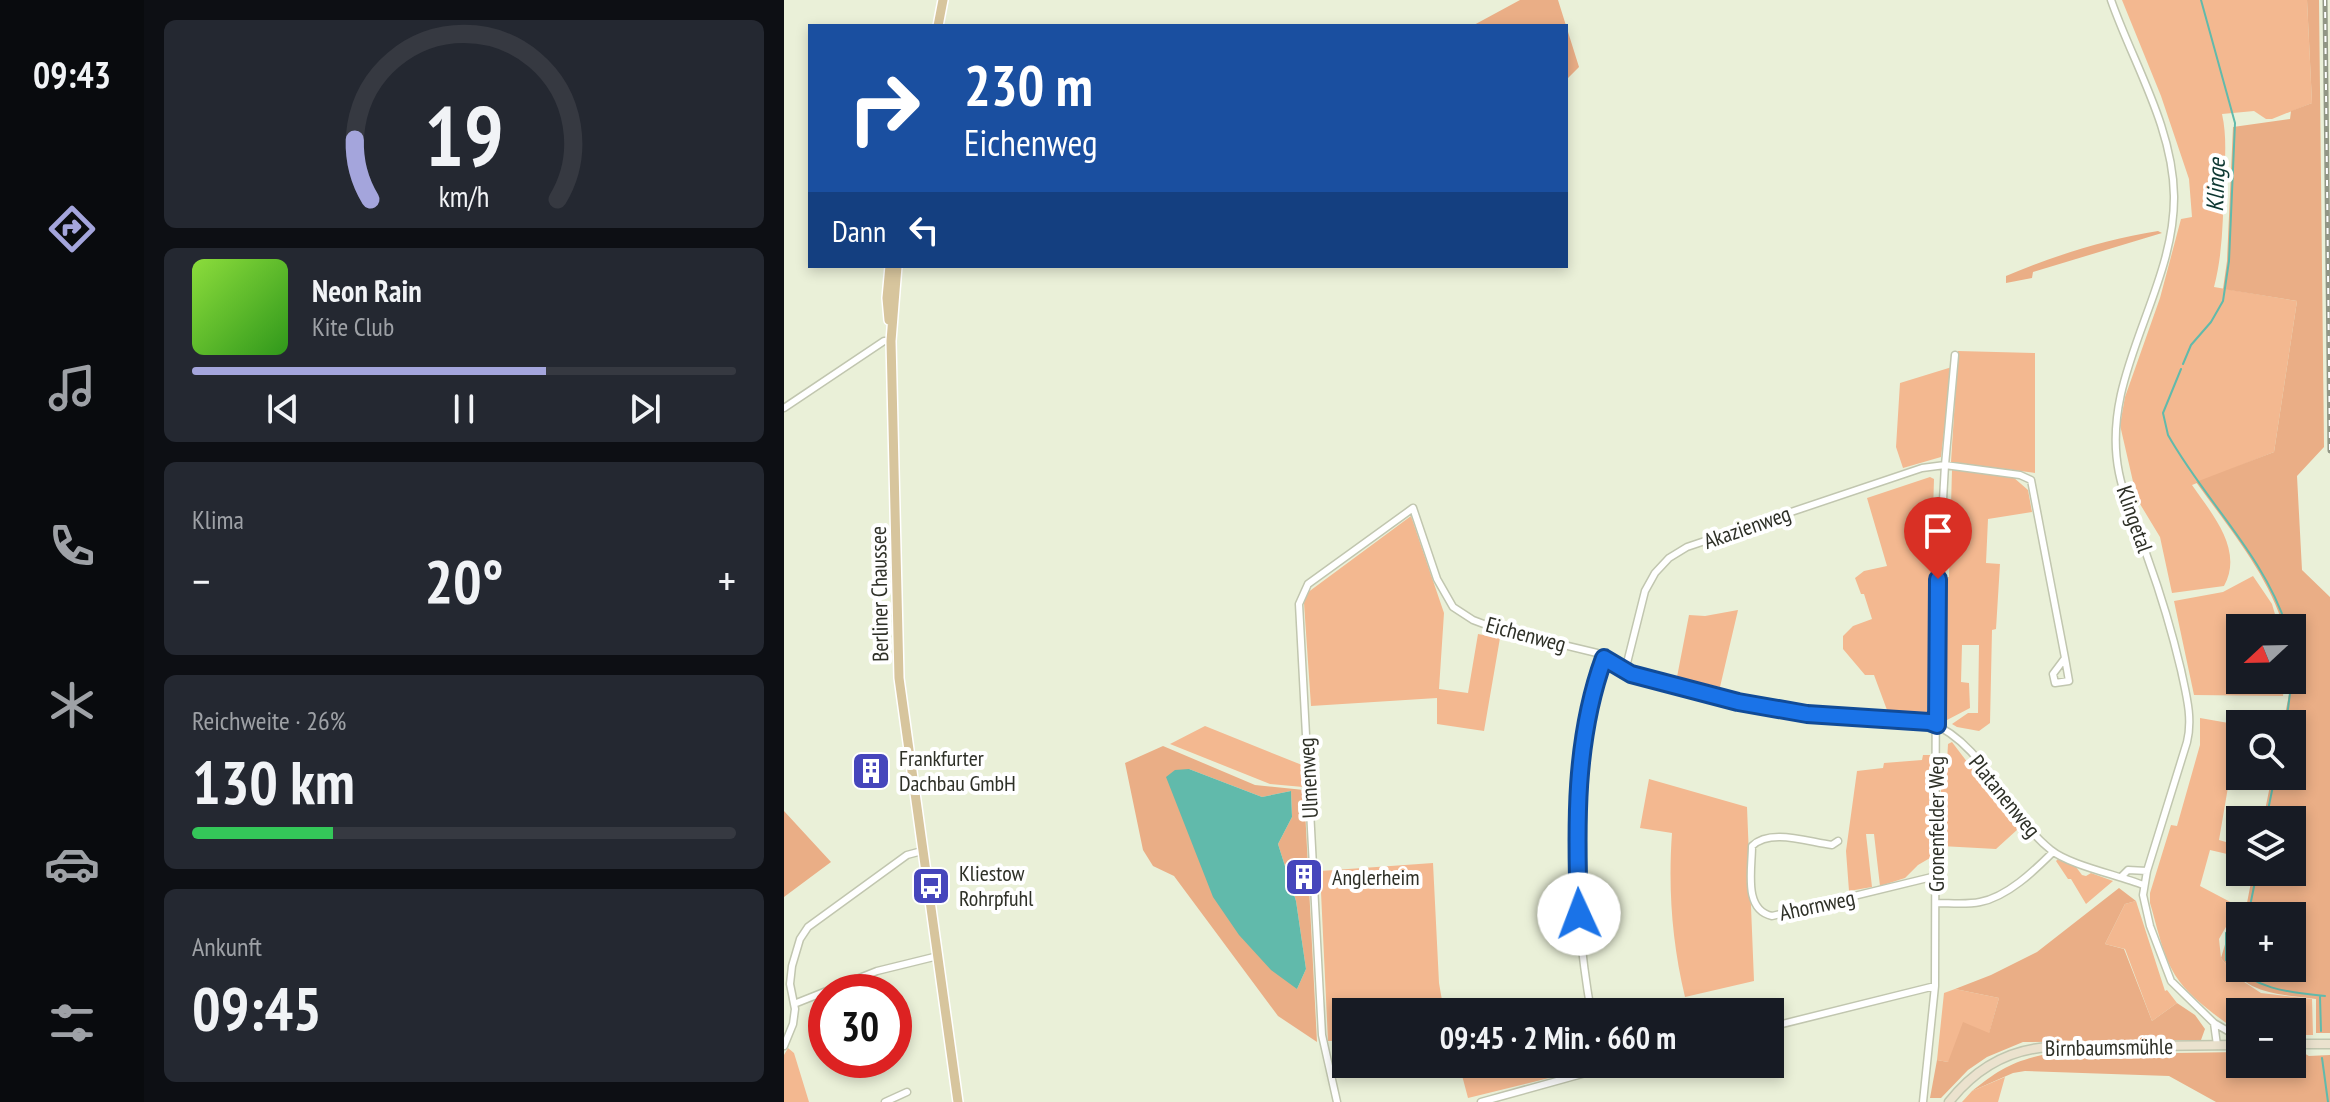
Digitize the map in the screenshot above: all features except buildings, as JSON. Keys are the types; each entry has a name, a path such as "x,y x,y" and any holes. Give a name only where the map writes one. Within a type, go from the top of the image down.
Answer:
{"main road":[{"path":"936,24 940,0"},
{"name":"Berliner Chaussee","path":"890,268 887,298 899,678 958,1102"},
{"name":"Berliner Chaussee","path":"889,339 897,268"},
{"path":"2306,1044 2330,1044"},
{"name":"Birnbaumsmühle","path":"1949,1102 1987,1066 2023,1050 2226,1045"}],"street":[{"name":"Klingetal","path":"2111,0 2162,128 2174,196 2172,229 2115,417 2121,482 2162,599 2190,720 2184,754 2143,885 2150,926 2171,981 2214,1023 2226,1030"},
{"path":"784,408 889,339"},
{"name":"Gronenfelder Weg","path":"1923,1102 1935,986 1936,624 1955,355"},
{"path":"1945,465 2020,475 2031,480 2065,658"},
{"name":"Akazienweg","path":"1625,671 1645,591 1655,573 1669,558 1687,547 1922,468 1945,465"},
{"name":"Eichenweg","path":"1413,508 1437,579 1453,607 1473,620 1497,629 1597,653 1625,671 1738,702 1807,714 1937,725"},
{"name":"Ulmenweg","path":"1337,1102 1322,1035 1299,604 1308,584 1413,508"},
{"path":"1589,998 1579,925 1577,841 1580,768 1586,727 1604,658"},
{"name":"Platanenweg","path":"1937,725 1963,743 2021,821 2053,852 2143,885"},
{"name":"Ahornweg","path":"1838,841 1832,845 1769,836 1752,846 1753,901 1759,910 1772,916 1936,876"},
{"path":"784,1046 793,1024 794,1004 790,984 794,951 808,927 907,855 922,851"},
{"path":"1936,903 1977,903 1990,899 2053,852"},
{"path":"2122,876 2128,870 2147,871"},
{"path":"794,1004 877,971 938,956"},
{"path":"1784,1024 1935,986"},
{"path":"2214,1023 2217,1045"},
{"path":"1481,1102 1560,1078"},
{"path":"885,1102 907,1092"}],"shaded area":[{"path":"1520,0 1558,0 1566,24 1476,24"},
{"path":"2122,0 2307,0 2312,103 2272,119 2266,119 2254,111 2222,114 2225,131 2223,222 2214,287 2297,301 2274,452 2192,485 2223,533 2230,559 2229,573 2224,586 2172,593 2160,537 2137,499 2120,425 2125,397 2160,298 2181,219 2192,217 2189,179 2161,96"},
{"path":"2307,0 2319,0 2324,447 2297,476 2302,570 2330,597 2330,1033 2316,1033 2316,999 2274,993 2246,982 2306,982 2306,902 2247,902 2250,886 2306,886 2306,806 2266,806 2269,790 2306,790 2306,710 2286,710 2289,694 2306,694 2306,614 2279,614 2258,570 2196,482 2274,452 2297,301 2223,289 2233,127 2290,119 2291,111 2312,103"},
{"path":"1568,32 1579,67 1568,78"},
{"path":"2158,231 2162,233 2033,272 2032,278 2006,283 2006,276 2062,255"},
{"path":"1958,351 2035,353 2035,473 1951,462"},
{"path":"1952,367 1941,457 1903,468 1896,447 1900,383"},
{"path":"1952,470 2013,477 2028,490 2032,512 1988,519 1986,563 2000,564 1996,629 1992,630 1990,723 1979,731 1952,724 1968,713 1978,713 1979,645 1962,645 1961,682 1969,683 1970,708 1947,720 1944,717 1941,629 1943,577 1949,577"},
{"path":"1930,477 1934,479 1927,713 1887,710 1874,675 1865,675 1843,649 1843,636 1853,626 1872,619 1855,578 1864,571 1887,566 1867,498"},
{"path":"1411,516 1444,613 1439,689 1468,693 1478,634 1500,638 1484,731 1437,724 1437,698 1311,706 1304,603 1307,593"},
{"path":"2253,576 2272,604 2275,614 2226,614 2226,694 2283,696 2194,695 2174,601 2223,592"},
{"path":"1738,610 1720,687 1677,677 1689,615 1705,616"},
{"path":"2200,718 2226,723 2228,790 2219,840 2226,842 2226,854 2210,850 2200,886 2230,902 2226,902 2226,927 2219,939 2221,958 2226,964 2226,982 2244,982 2261,993 2304,998 2226,998 2226,1022 2187,991 2175,975 2163,949 2150,903 2150,893 2171,825 2177,826 2200,745"},
{"path":"1205,726 1302,765 1303,787 1270,784 1170,744"},
{"path":"1952,742 2018,829 1996,849 1941,846 1941,780 1946,780 1948,744"},
{"path":"1163,746 1255,785 1304,790 1317,1042 1278,1016 1174,876 1153,866 1143,850 1125,763","holes":["1189,769 1262,797 1291,791 1292,817 1278,844 1296,901 1306,969 1297,989"]},
{"path":"1923,755 1933,755 1930,858 1905,878 1880,886 1874,834 1866,834 1872,887 1849,891 1846,851 1857,771 1883,768 1884,763 1922,760"},
{"path":"1649,779 1747,807 1754,981 1685,997 1672,915 1672,833 1640,828"},
{"path":"784,811 831,862 784,897"},
{"path":"2058,859 2076,867 2082,875 2091,873 2113,881 2086,904 2056,861"},
{"path":"1433,863 1442,998 1332,998 1332,1041 1328,1041 1320,871"},
{"path":"2119,888 2136,901 2125,904 2105,944 2124,949 2152,1021 2177,1003 2195,1015 2205,1029 2201,1040 2023,1042 1987,1057 1968,1070 1941,1098 1930,1098 1937,1060 1948,1062 1963,1022 1989,1033 1999,998 1955,989 2037,952"},
{"path":"2136,901 2165,991 2177,1003 2152,1021 2125,949 2105,944 2125,904"},
{"path":"2226,941 2226,964 2221,958"},
{"path":"1955,989 1999,998 1989,1034 1948,1062 1937,1060 1944,993"},
{"path":"2306,998 2312,999 2313,1035 2306,1035"},
{"path":"788,1048 794,1053 809,1102 784,1102 784,1055"},
{"path":"2226,1052 2226,1078 2306,1078 2306,1054 2330,1055 2330,1102 2216,1102 2169,1076 2025,1071 1972,1091 2005,1068 2042,1055"},
{"path":"2005,1077 1998,1102 1962,1102 1972,1091"},
{"path":"1463,1078 1549,1078 1468,1098"}],"water":[{"path":"1189,769 1262,797 1291,791 1292,817 1278,844 1296,901 1306,969 1297,989 1271,970 1239,935 1213,897 1166,777 1175,770"}],"waterway":[{"name":"Klinge","path":"2183,364 2191,345 2211,322 2223,301 2229,261 2235,123 2201,0"},
{"name":"Klinge","path":"2181,369 2163,413 2168,435 2249,552 2282,614"},
{"name":"Klinge","path":"2288,710 2290,694"},
{"name":"Klinge","path":"2269,806 2272,790"},
{"name":"Klinge","path":"2251,902 2254,886"},
{"name":"Klinge","path":"2258,982 2296,993 2325,996"},
{"path":"2320,997 2321,1031"},
{"path":"2322,1058 2328,1102"}],"railway":[{"path":"2325,0 2330,451"}],"place":[{"name":"Frankfurter Dachbau GmbH","path":"871,771"},
{"name":"Anglerheim","path":"1304,877"},
{"name":"Kliestow Rohrpfuhl","path":"931,886"}],"route":[{"path":"1579,914 1577,841 1580,768 1586,727 1604,658 1631,674 1738,702 1807,714 1937,725 1938,579"}]}
